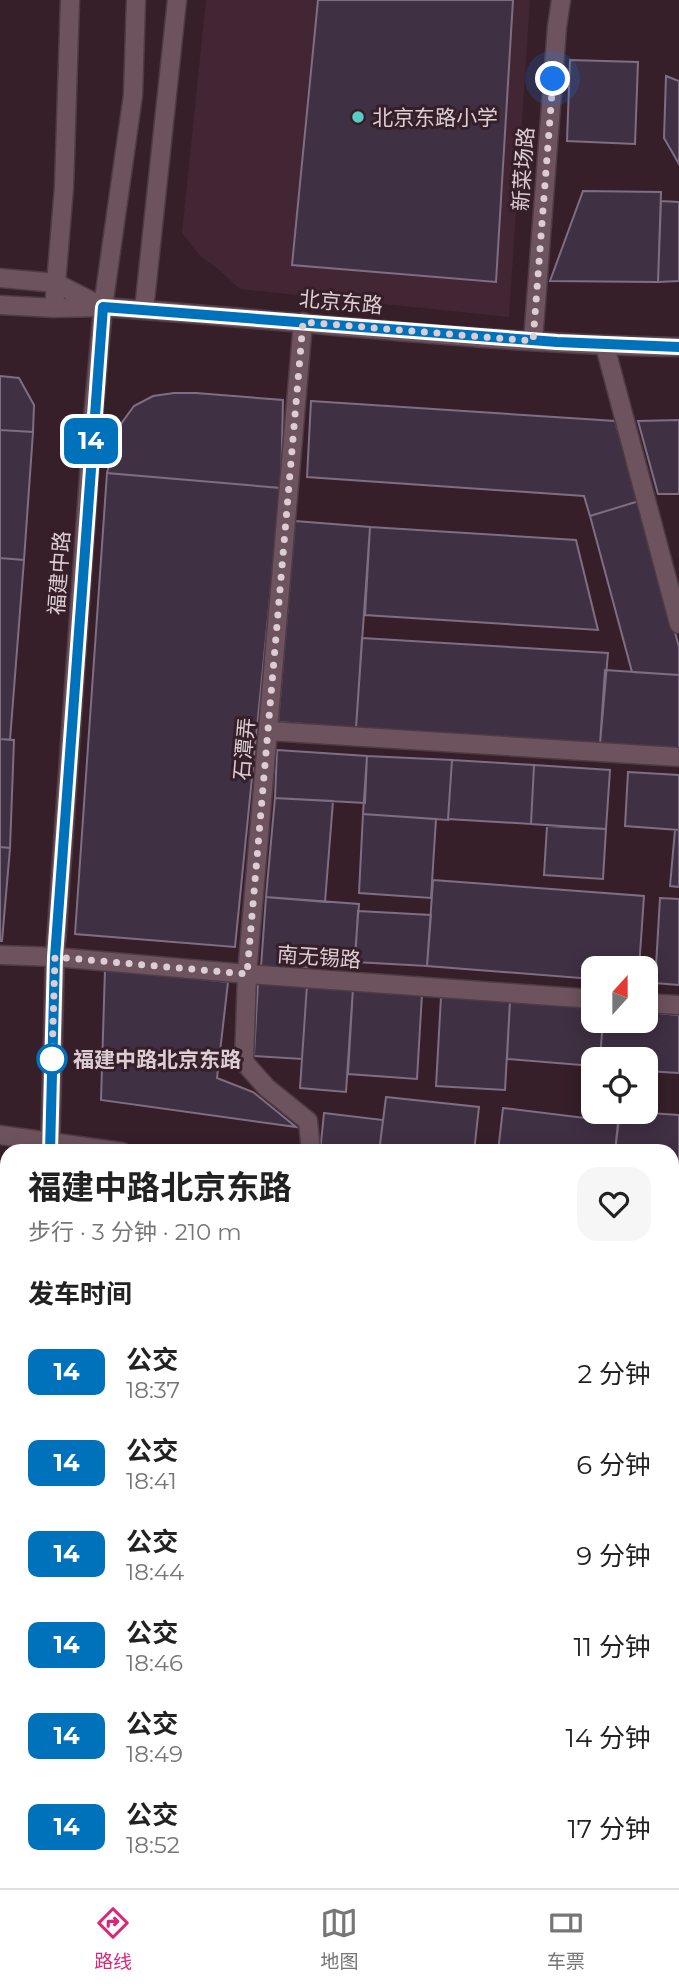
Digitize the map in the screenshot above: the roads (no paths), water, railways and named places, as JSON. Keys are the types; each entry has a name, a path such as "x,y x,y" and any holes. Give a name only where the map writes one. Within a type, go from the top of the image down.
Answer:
{"street":[{"path":"54,308 64,187 70,0"},
{"name":"福建中路","path":"51,1144 55,957 103,307 133,95 136,0"},
{"path":"144,310 177,0"},
{"name":"新菜场路","path":"533,341 561,0"},
{"path":"0,278 56,282 103,307"},
{"name":"北京东路","path":"0,305 103,307 533,341 679,347"},
{"name":"石潭弄","path":"303,322 247,974 244,1062 267,1088 308,1121 310,1144"},
{"path":"605,346 679,624"},
{"path":"268,731 679,757"},
{"name":"南无锡路","path":"0,955 581,998"},
{"path":"658,1004 679,1005"},
{"path":"0,1135 35,1144"}],"place":[{"name":"北京东路小学","path":"358,117"},
{"name":"福建中路北京东路","path":"52,1059"}]}
